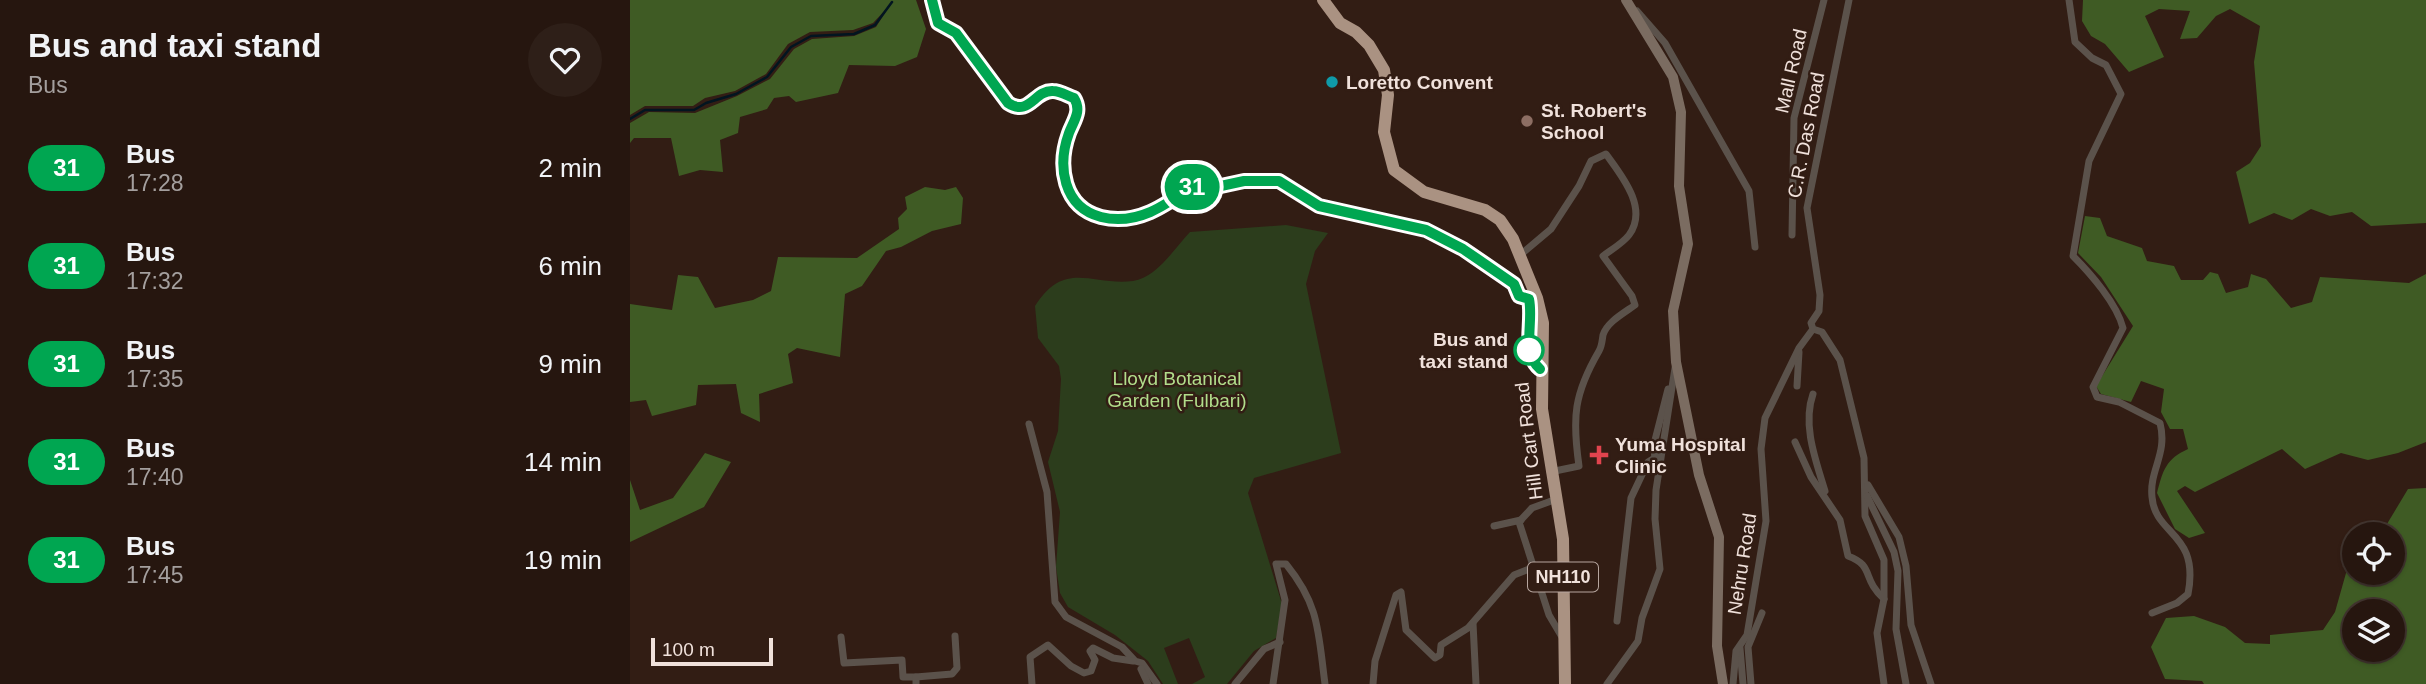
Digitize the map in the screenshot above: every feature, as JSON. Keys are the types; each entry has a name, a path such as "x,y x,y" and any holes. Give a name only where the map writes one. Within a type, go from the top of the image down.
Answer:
{"highway":[{"name":"Hill Cart Road","path":"1325,2 1340,23 1356,32 1369,46 1384,69 1388,95 1384,132 1394,170 1424,192 1493,214 1510,233 1541,314 1540,369 1550,472 1563,539 1563,638 1568,681"}],"main road":[{"path":"1626,0 1673,77 1681,112 1679,186 1688,244 1673,311 1676,362 1699,475 1719,537 1717,646 1723,684"}],"street":[{"path":"932,0 938,23 956,33 1008,103 1016,108 1026,107 1044,92 1053,91 1074,98 1078,111 1069,134 1065,156 1066,190 1075,204 1093,215 1107,218 1150,215 1194,185 1207,189 1244,181 1279,181 1319,206 1426,230 1463,249 1514,284 1519,296 1529,299 1532,313 1529,353 1531,362 1540,369"},
{"path":"1626,0 1665,43 1749,191 1755,247"},
{"name":"Mall Road","path":"1792,234 1794,118 1824,0"},
{"name":"C.R. Das Road","path":"1813,329 1811,323 1819,311 1820,295 1807,208 1849,0"},
{"path":"2069,0 2075,41 2092,58 2106,65 2121,94 2089,161 2073,257 2099,284 2121,318 2123,328 2093,387 2097,397 2119,402 2160,423 2164,441 2152,498 2159,517 2185,547 2190,562 2188,594 2177,603 2152,613"},
{"path":"1519,256 1551,229 1580,186 1591,161 1606,154 1630,189 1636,214 1630,234 1603,256 1632,296 1635,305 1604,332 1601,348 1588,366 1576,399 1574,427 1578,466 1550,472"},
{"path":"1813,329 1822,332 1840,360 1864,458 1865,516 1884,560 1884,599 1877,633 1884,684"},
{"name":"Nehru Road","path":"1733,684 1736,651 1747,635 1766,521 1761,449 1765,418 1799,348 1813,329"},
{"path":"1797,386 1799,348"},
{"path":"1658,481 1653,459 1660,416 1676,362"},
{"path":"1607,684 1638,641 1642,618 1660,569 1655,519 1676,362"},
{"path":"1812,394 1808,408 1812,447 1827,499"},
{"path":"1029,424 1046,492 1055,602 1066,617 1122,648 1144,673 1148,684"},
{"path":"1795,442 1811,477 1840,520 1848,556 1861,559 1871,587 1884,599"},
{"path":"1617,621 1631,498 1648,462 1653,459"},
{"path":"1864,478 1903,548 1911,625 1931,684"},
{"path":"1866,494 1894,552 1898,571 1896,629 1906,684"},
{"path":"1494,526 1521,520 1532,509 1554,500"},
{"path":"1521,520 1532,568 1552,624 1563,638"},
{"path":"1273,684 1285,600 1276,564 1286,564 1298,579 1317,616 1325,684"},
{"path":"1373,684 1376,661 1396,595 1401,592 1406,630 1435,658 1440,655 1441,645 1473,622 1514,575 1532,568"},
{"path":"1751,684 1748,647 1762,613"},
{"path":"1473,622 1476,684"},
{"path":"841,637 844,663 902,660 903,677 916,681 952,674 957,668 955,636"},
{"path":"1235,684 1264,649 1280,642"},
{"path":"1032,684 1030,657 1048,645 1070,666 1084,673 1091,671 1095,660 1090,651 1093,648 1113,658 1142,663 1157,684"},
{"path":"1740,648 1744,684"}],"green space":[{"path":"630,0 916,0 926,29 917,57 895,66 849,65 838,93 796,102 789,96 774,98 767,109 740,117 738,133 720,140 723,172 700,170 679,176 671,138 634,138 630,143 630,123 649,112 695,113 737,96 770,79 794,49 812,39 854,36 876,27 890,5 873,23 853,30 810,32 788,44 766,74 735,91 705,98 693,106 645,106 630,115"},
{"path":"2083,0 2426,0 2426,223 2371,226 2352,212 2330,216 2311,209 2292,220 2274,213 2249,224 2236,172 2250,163 2261,146 2254,62 2260,26 2230,9 2216,16 2197,38 2180,39 2190,11 2159,9 2145,16 2164,57 2129,72 2105,44 2091,36 2082,21"},
{"path":"925,187 945,190 956,187 963,198 961,224 932,231 901,247 886,251 862,286 845,294 840,357 797,348 788,354 793,383 759,394 760,422 741,413 736,384 698,385 696,405 652,416 646,400 630,402 630,304 672,310 678,275 698,277 715,308 753,300 771,291 778,257 857,258 899,229 898,218 907,209 905,197"},
{"path":"2085,216 2100,218 2107,236 2142,248 2147,261 2174,266 2181,280 2203,280 2210,272 2218,274 2226,293 2248,287 2251,274 2266,279 2291,308 2312,302 2320,277 2409,283 2426,274 2426,442 2398,453 2368,460 2341,453 2305,469 2282,449 2195,492 2185,486 2177,491 2205,533 2189,538 2175,529 2157,493 2166,466 2188,449 2183,429 2170,429 2161,412 2164,389 2141,381 2131,402 2101,394 2096,386 2133,326 2101,277 2078,253"},
{"name":"Lloyd Botanical Garden (Fulbari)","path":"1286,225 1328,233 1315,251 1306,284 1341,453 1254,478 1248,493 1282,604 1276,638 1254,651 1227,684 1192,684 1205,677 1189,638 1164,648 1178,684 1163,684 1148,661 1115,635 1068,607 1060,593 1056,567 1060,512 1048,462 1058,431 1061,379 1059,366 1038,338 1035,306 1057,283 1068,279 1118,282 1141,279 1157,268 1190,232"},
{"path":"705,453 731,462 704,507 630,542 630,480 640,510 673,498"},
{"path":"2426,488 2426,684 2204,684 2202,681 2165,679 2151,647 2166,618 2194,616 2225,627 2245,643 2270,644 2270,635 2323,630 2335,612 2343,585 2405,585 2405,522 2388,522 2408,489"}],"waterway":[{"path":"630,119 645,110 694,110 706,103 736,94 767,77 791,47 811,36 854,34 875,25 892,2"}],"bus line":[{"name":"31","path":"932,0 938,23 946,30 956,33 968,53 1008,103 1016,108 1026,107 1044,92 1053,91 1074,98 1079,105 1065,156 1066,190 1075,204 1093,215 1107,218 1150,215 1194,185 1207,189 1244,181 1279,181 1319,206 1426,230 1463,249 1514,284 1519,296 1529,299 1532,313 1529,353 1531,362 1540,369"}],"place":[{"name":"Loretto Convent","path":"1332,82"},
{"name":"St. Robert's School","path":"1527,121"},
{"name":"Bus and taxi stand","path":"1529,350"},
{"name":"Yuma Hospital Clinic","path":"1599,455"}]}
